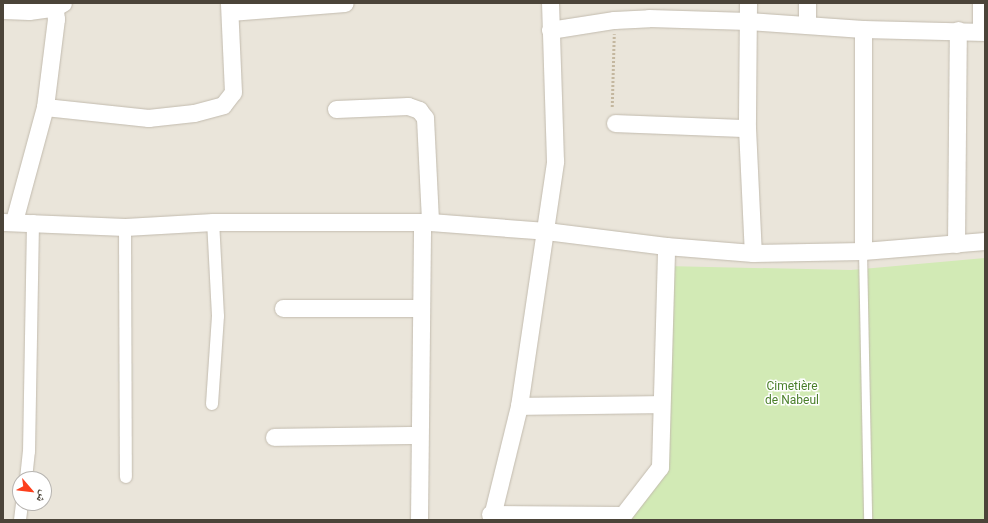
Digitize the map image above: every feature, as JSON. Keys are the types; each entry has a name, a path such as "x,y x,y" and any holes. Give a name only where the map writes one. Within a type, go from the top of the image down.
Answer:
{"street":[{"path":"45,107 148,118 194,113 223,105 233,92 229,8 345,3"},
{"path":"550,3 555,161 546,231 519,406 490,517 620,518 649,484 660,467 660,404 666,246"},
{"path":"748,3 748,128 753,253"},
{"path":"806,25 807,3"},
{"path":"550,30 614,20 649,10 748,21 863,29 983,31 981,3"},
{"path":"3,10 29,11 58,4 45,107 9,222 125,227 213,222 426,222 546,231 666,246 753,253 863,251 985,241"},
{"path":"863,29 863,251"},
{"path":"956,244 958,30"},
{"path":"336,109 408,106 419,110 425,118 426,222 421,308 419,520"},
{"path":"615,123 748,128"},
{"path":"27,471 29,452 33,222"},
{"path":"212,404 218,316 213,222"},
{"path":"125,227 126,477"},
{"path":"283,308 421,308"},
{"path":"519,406 660,404"},
{"path":"274,437 419,435"}],"lane":[{"path":"863,251 868,520"}],"path":[{"path":"614,20 612,115 615,123"}],"shaded area":[{"path":"3,3 985,3 985,520 3,520"}],"green space":[{"name":"Cimetière de Nabeul","path":"985,258 985,520 632,520 633,504 663,473 665,266 851,270"}]}
